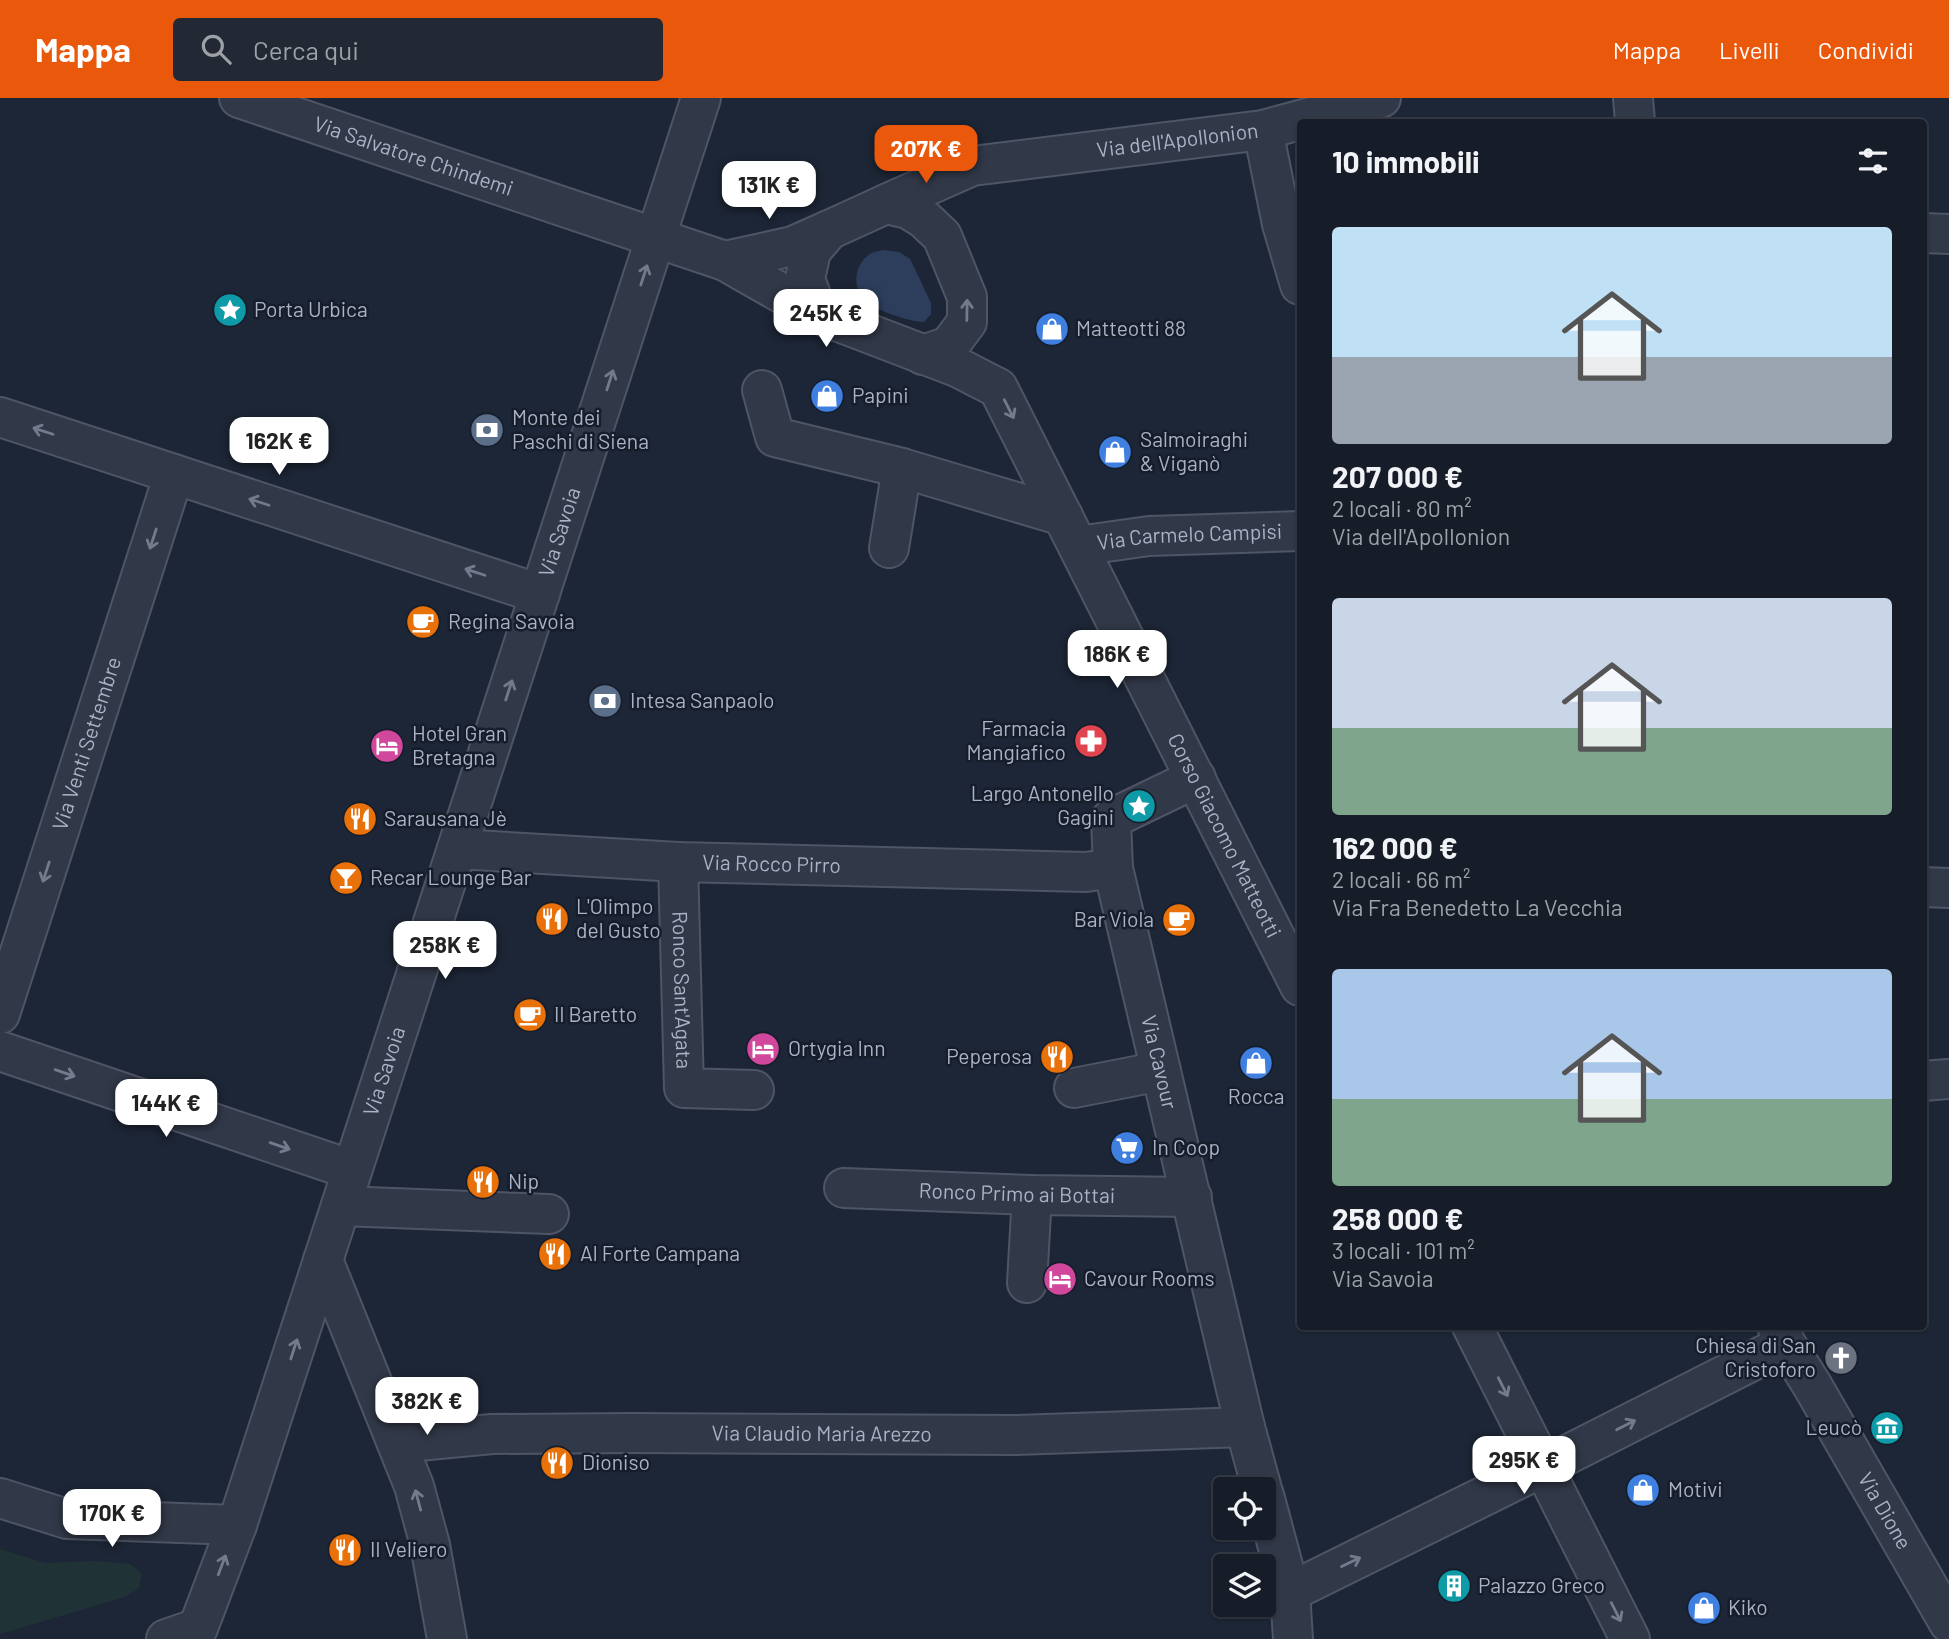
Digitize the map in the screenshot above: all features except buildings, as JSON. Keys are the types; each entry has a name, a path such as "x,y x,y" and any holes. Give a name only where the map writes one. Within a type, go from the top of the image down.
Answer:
{"street":[{"name":"Via Salvatore Chindemi","path":"239,98 303,109 586,216 725,261 818,314"},
{"name":"Via Savoia","path":"182,1634 237,1525 701,98"},
{"name":"Via dell'Apollonion","path":"1304,119 1381,98"},
{"path":"1633,98 1635,119"},
{"name":"Via dell'Apollonion","path":"886,204 972,166 1263,130 1297,121"},
{"path":"1263,130 1282,224 1297,275"},
{"path":"725,261 793,246 886,204 908,209 924,219 942,236 967,297 967,322 949,346 923,355 818,314 805,279 811,251 829,230"},
{"path":"1927,233 1949,234"},
{"name":"Corso Giacomo Matteotti","path":"923,355 958,368 998,388 1297,976"},
{"path":"762,390 775,437 902,468 1070,531"},
{"path":"0,417 540,594"},
{"path":"889,548 902,468"},
{"name":"Via Venti Settembre","path":"0,1014 174,474"},
{"name":"Via Carmelo Campisi","path":"1070,531 1149,536 1297,531"},
{"name":"Via Cavour","path":"1196,778 1111,819 1104,874 1161,1071 1259,1477"},
{"name":"Via Rocco Pirro","path":"457,849 678,862 1104,874"},
{"name":"Ronco Sant'Agata","path":"678,862 684,1088 754,1090"},
{"path":"1927,887 1949,888"},
{"path":"0,1051 352,1170"},
{"path":"1074,1088 1161,1071"},
{"path":"1927,1081 1949,1079"},
{"name":"Ronco Primo ai Bottai","path":"844,1188 1032,1195 1192,1197"},
{"path":"1027,1283 1032,1195"},
{"path":"341,1206 550,1214"},
{"path":"323,1260 414,1486 430,1545 447,1639"},
{"path":"1474,1330 1630,1639"},
{"path":"1290,1592 1543,1468 1781,1335"},
{"name":"Via Dione","path":"1781,1335 1946,1608"},
{"name":"Via Claudio Maria Arezzo","path":"397,1443 492,1434 1015,1435 1245,1427"},
{"path":"0,1498 68,1519 237,1525"},
{"path":"1276,1540 1290,1592 1293,1639"}],"green space":[{"path":"0,1549 45,1563 95,1561 130,1564 142,1574 139,1588 125,1597 0,1634"}],"water":[{"path":"873,252 899,252 910,259 931,303 931,314 924,322 909,320 882,310 862,297 856,279 859,266"}],"place":[{"name":"Porta Urbica","path":"230,310"},
{"name":"Matteotti 88","path":"1052,329"},
{"name":"Papini","path":"827,396"},
{"name":"Monte dei Paschi di Siena","path":"487,430"},
{"name":"Salmoiraghi & Viganò","path":"1115,452"},
{"name":"Regina Savoia","path":"423,622"},
{"name":"Intesa Sanpaolo","path":"605,701"},
{"name":"Farmacia Mangiafico","path":"1091,741"},
{"name":"Hotel Gran Bretagna","path":"387,746"},
{"name":"Largo Antonello Gagini","path":"1139,806"},
{"name":"Sarausana Jè","path":"360,819"},
{"name":"Recar Lounge Bar","path":"346,878"},
{"name":"L'Olimpo del Gusto","path":"552,919"},
{"name":"Bar Viola","path":"1179,920"},
{"name":"Il Baretto","path":"530,1015"},
{"name":"Ortygia Inn","path":"763,1049"},
{"name":"Peperosa","path":"1057,1057"},
{"name":"Rocca","path":"1256,1063"},
{"name":"In Coop","path":"1127,1148"},
{"name":"Nip","path":"483,1182"},
{"name":"Al Forte Campana","path":"555,1254"},
{"name":"Cavour Rooms","path":"1060,1279"},
{"name":"Chiesa di San Cristoforo","path":"1841,1358"},
{"name":"Leucò","path":"1887,1428"},
{"name":"Dioniso","path":"557,1463"},
{"name":"Motivi","path":"1643,1490"},
{"name":"Il Veliero","path":"345,1550"},
{"name":"Palazzo Greco","path":"1454,1586"},
{"name":"Kiko","path":"1704,1608"}]}
